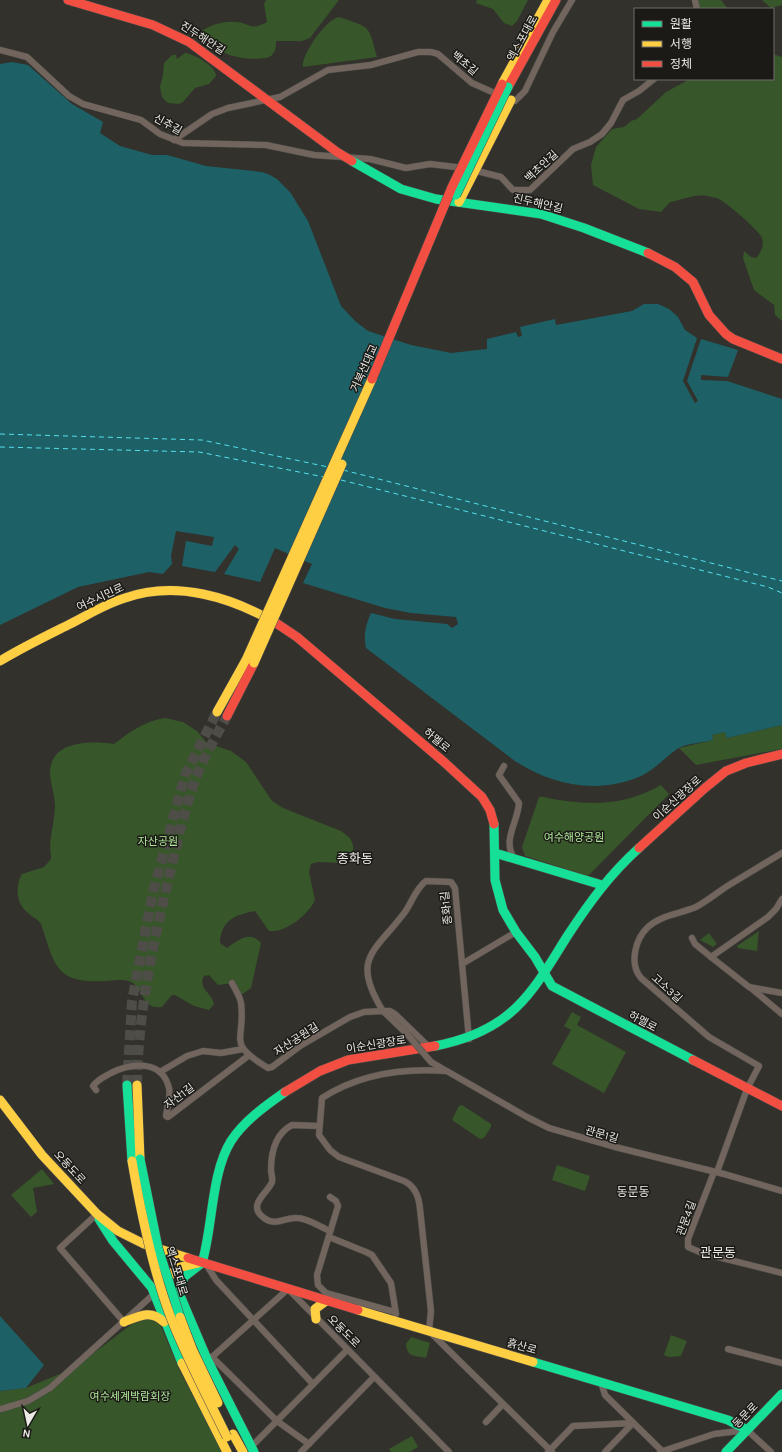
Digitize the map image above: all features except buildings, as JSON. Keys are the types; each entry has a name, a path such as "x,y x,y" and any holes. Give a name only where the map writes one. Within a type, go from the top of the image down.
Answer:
{"street":[{"name":"진두해안길","path":"68,0 153,25 197,46 346,158 404,190 436,199 541,214 584,228 659,258 675,267 692,282 709,315 726,334 733,339 782,359"},
{"name":"엑스포대로","path":"505,86 548,0"},
{"name":"엑스포대로","path":"505,86 556,0"},
{"path":"459,202 511,100 515,101 525,91 553,32 572,0"},
{"name":"신추길","path":"0,50 27,57 69,96 83,104 141,120 160,134 174,140 194,145 266,145 314,155 346,158"},
{"name":"백초길","path":"269,100 288,93 328,70 371,65 408,54 425,52 438,54 472,83 511,100"},
{"name":"백초안길","path":"346,158 370,159 406,168 430,164 475,170 501,177 513,190 530,190 573,149 597,139 609,127 623,100 639,91 653,80"},
{"name":"거북선대교","path":"250,662 395,343 458,190 505,86"},
{"path":"174,140 196,123 220,111 269,100"},
{"name":"여수시민로","path":"0,661 18,650 112,602 148,592 173,590 200,593 236,602 263,615"},
{"name":"하멜로","path":"263,615 297,637 477,791 486,803 492,817 495,834 495,876 498,894 505,914 516,932 536,957 555,989 782,1106"},
{"path":"217,712 250,662"},
{"path":"227,716 250,662"},
{"name":"이순신광장로","path":"204,1263 222,1159 229,1142 249,1120 285,1092 336,1064 355,1058 430,1048 469,1039 491,1027 512,1012 543,971 602,885 619,867 717,778 743,763 782,754"},
{"path":"504,766 499,772 500,776 519,802 509,843 510,850 514,858"},
{"path":"495,853 602,885"},
{"name":"고소3길","path":"715,1172 747,1089 759,1066 709,1037 641,978 635,966 635,952 640,937 654,922 699,905 782,853"},
{"name":"종화1길","path":"383,1011 369,986 367,970 369,961 378,942 405,912 426,881 447,881 454,885 469,1039"},
{"path":"711,957 768,917 776,909 782,899"},
{"path":"462,964 516,932"},
{"path":"692,938 695,944 782,1014"},
{"name":"자산공원길","path":"232,983 240,1001 239,1036 244,1050 248,1056 268,1068 272,1067 300,1046 350,1017 364,1012 390,1011 430,1048"},
{"path":"750,987 782,993"},
{"name":"관문1길","path":"383,1011 431,1062 549,1128 615,1148 715,1172 782,1191"},
{"path":"96,1090 93,1086 100,1079 124,1067 148,1065 160,1072 187,1056 203,1051 221,1053 244,1050"},
{"name":"자산1길","path":"160,1072 170,1090 166,1115 168,1117 248,1056"},
{"path":"445,1071 399,1072 367,1078 341,1087 322,1098 319,1137 334,1154 344,1160 406,1182 412,1186 419,1201 431,1311 429,1331 550,1451 573,1426 633,1423"},
{"name":"엑스포대로","path":"136,1084 136,1160"},
{"name":"엑스포대로","path":"127,1085 136,1160 161,1265 186,1335 230,1435 235,1452"},
{"name":"오동도로","path":"0,1100 42,1155 97,1214 118,1231 139,1242 288,1289 449,1452"},
{"path":"319,1126 292,1125 278,1136 272,1163 271,1182 260,1198 258,1208 261,1215 268,1220 279,1222 298,1218 329,1234 372,1255 391,1283 396,1317 322,1290 317,1277 329,1234 338,1205 330,1197"},
{"name":"관문4길","path":"715,1172 688,1239 688,1247 702,1253 782,1273"},
{"path":"124,1322 60,1248 97,1214 113,1241 155,1292 179,1356 227,1452"},
{"path":"309,1444 277,1421 210,1358 201,1346 179,1291 184,1277 204,1263 216,1280 252,1321 313,1384"},
{"name":"오동도로","path":"155,1292 175,1270 185,1266 204,1263"},
{"path":"210,1358 288,1289"},
{"name":"흙산로","path":"288,1289 396,1317 429,1331 728,1420 747,1430"},
{"path":"0,1409 21,1404 46,1391 124,1322 155,1292"},
{"path":"316,1319 315,1308 326,1300"},
{"path":"124,1322 152,1313 157,1315 166,1324"},
{"path":"179,1356 185,1360 194,1360 199,1354 201,1346"},
{"path":"728,1349 782,1363"},
{"path":"210,1358 249,1450 347,1350"},
{"path":"301,1452 374,1377"},
{"path":"601,1382 605,1395 661,1452 719,1432 747,1430 771,1452"},
{"name":"동문로","path":"726,1452 782,1394"},
{"path":"486,1422 503,1404"},
{"path":"605,1452 633,1423"},
{"name":"엑스포대로","path":"230,1435 249,1450"}],"green space":[{"path":"266,0 339,0 310,38 302,41 276,41 276,48 269,57 257,59 243,58 227,54 213,44 202,31 213,25 226,22 240,22 253,26 261,25 267,22 264,4"},
{"path":"477,0 528,0 517,21 512,26 504,23 493,9 476,3"},
{"path":"698,0 721,0 727,8 699,8"},
{"path":"762,0 782,0 782,5 771,8"},
{"path":"339,17 357,23 367,29 372,38 377,57 303,67 303,61 315,38 328,24"},
{"path":"185,53 199,58 209,65 215,72 216,76 209,84 195,88 183,102 179,104 168,103 162,97 160,87 164,63 172,55 176,55 177,59"},
{"path":"774,54 782,57 782,321 775,315 774,305 754,290 743,258 744,251 751,257 756,258 762,247 763,242 761,236 735,211 719,199 707,196 693,196 670,202 661,212 639,209 593,185 591,165 596,147 612,129 624,127 631,121 637,119 666,92 688,80 774,80"},
{"name":"자산공원","path":"165,718 183,722 197,731 207,743 231,751 246,762 272,801 283,808 341,831 350,838 353,845 353,852 348,860 343,863 318,862 311,864 309,872 315,900 312,906 296,922 276,931 269,931 255,911 241,914 226,924 221,935 220,943 227,948 240,939 248,937 253,937 261,943 251,988 241,995 234,983 218,985 209,975 204,976 202,984 213,1000 214,1004 209,1010 194,1006 175,995 172,995 162,1007 155,1007 147,1002 139,989 131,982 121,980 87,981 74,979 65,974 58,968 53,960 41,924 23,909 18,894 18,883 22,874 44,867 51,859 50,843 55,807 50,770 53,760 58,753 66,748 85,743 114,744 144,724 157,719"},
{"path":"782,725 782,749 696,765 679,748 713,740 712,735 725,732 727,738"},
{"name":"여수해양공원","path":"661,785 669,794 588,876 525,856 522,847 539,797 574,802 604,803 632,797"},
{"path":"759,931 757,951 738,948 737,946"},
{"path":"709,933 717,944 713,947 700,940"},
{"path":"572,1012 581,1017 577,1025 626,1052 604,1093 552,1064 571,1030 564,1026"},
{"path":"462,1105 491,1124 491,1127 484,1138 480,1139 452,1120 459,1106"},
{"path":"557,1165 590,1176 585,1191 552,1180"},
{"path":"42,1169 54,1184 33,1188 37,1212 31,1217 11,1195"},
{"name":"여수세계박람회장","path":"157,1317 180,1371 223,1452 0,1452 0,1391 26,1388 74,1368 140,1318"},
{"path":"671,1335 687,1341 681,1356 669,1357 664,1355"},
{"path":"411,1337 430,1343 426,1358 412,1355 408,1352 406,1344"},
{"path":"412,1436 418,1447 410,1452 391,1452 389,1449"}],"water":[{"path":"12,62 28,65 72,104 103,122 100,133 120,146 152,155 167,155 206,166 262,172 277,179 290,192 308,221 341,306 355,321 368,331 411,345 451,353 487,349 487,339 516,332 518,337 522,336 520,327 555,319 556,325 632,311 644,304 658,304 669,309 678,317 685,330 697,338 683,381 695,403 698,401 687,381 701,339 738,350 728,377 701,375 701,380 727,381 782,399 782,725 727,738 725,732 712,735 713,740 690,744 677,749 657,766 643,775 610,785 577,785 545,777 515,761 366,648 366,630 371,613 395,619 447,624 452,628 458,624 456,617 411,613 385,608 303,583 312,564 275,548 260,582 224,574 239,549 235,545 215,572 182,566 186,541 212,546 214,537 176,531 171,556 172,564 163,574 149,572 78,587 0,625 0,64"},
{"path":"0,1316 44,1365 26,1388 0,1391"}],"ferry route":[{"path":"0,434 202,440 328,467"},
{"path":"0,447 199,452 324,477"},
{"path":"343,470 782,581"},
{"path":"341,480 768,587 782,593"}],"tunnel":[{"path":"127,1085 132,1001 153,892 185,775 217,712"},
{"path":"137,1085 140,1033 147,982 177,842 196,778 206,754 227,716"}],"traffic: fast":[{"path":"456,195 508,87"},
{"path":"352,161 401,189 436,199 541,214 584,228 648,253"},
{"path":"494,824 495,880 503,910 516,932 535,957 552,986 693,1060"},
{"path":"435,1046 454,1042 489,1028 515,1009 540,979 600,889 639,848"},
{"path":"495,853 602,885"},
{"path":"127,1085 132,1161"},
{"path":"202,1263 206,1248 216,1184 224,1154 231,1141 242,1127 263,1108 285,1092"},
{"path":"140,1159 158,1248 180,1317"},
{"path":"99,1219 113,1241 152,1288 182,1363"},
{"path":"202,1263 184,1277 179,1293 207,1359 254,1452"},
{"path":"533,1362 728,1420 747,1430"},
{"path":"726,1452 782,1394"}],"traffic: slow":[{"path":"502,84 548,0"},
{"path":"459,202 511,100"},
{"path":"246,660 372,379"},
{"path":"254,663 342,464"},
{"path":"0,661 104,606 118,600 144,593 183,591 203,594 241,606 276,623"},
{"path":"217,712 246,660"},
{"path":"137,1085 140,1159"},
{"path":"0,1100 42,1155 97,1214 118,1231 144,1244 188,1258"},
{"path":"132,1161 148,1241 164,1299 184,1348 227,1437"},
{"path":"164,1282 177,1268 198,1263"},
{"path":"316,1319 315,1309 326,1301"},
{"path":"358,1310 533,1362"},
{"path":"124,1322 145,1315 154,1316 164,1322"},
{"path":"180,1317 193,1351 218,1403"},
{"path":"182,1363 227,1452"},
{"path":"233,1434 243,1452"}],"traffic: jam":[{"path":"68,0 153,25 189,42 337,152 352,161"},
{"path":"508,87 556,0"},
{"path":"372,379 452,187 502,84"},
{"path":"648,253 675,267 693,282 709,315 726,334 733,339 782,359"},
{"path":"276,623 297,637 444,762 482,797 490,810 494,824"},
{"path":"227,716 254,663"},
{"path":"639,848 726,771 746,763 782,754"},
{"path":"285,1092 320,1071 348,1060 435,1046"},
{"path":"693,1060 782,1106"},
{"path":"188,1258 358,1310"}],"district":[{"name":"종화동","path":"355,858"},
{"name":"동문동","path":"633,1192"},
{"name":"관문동","path":"718,1252"}]}
